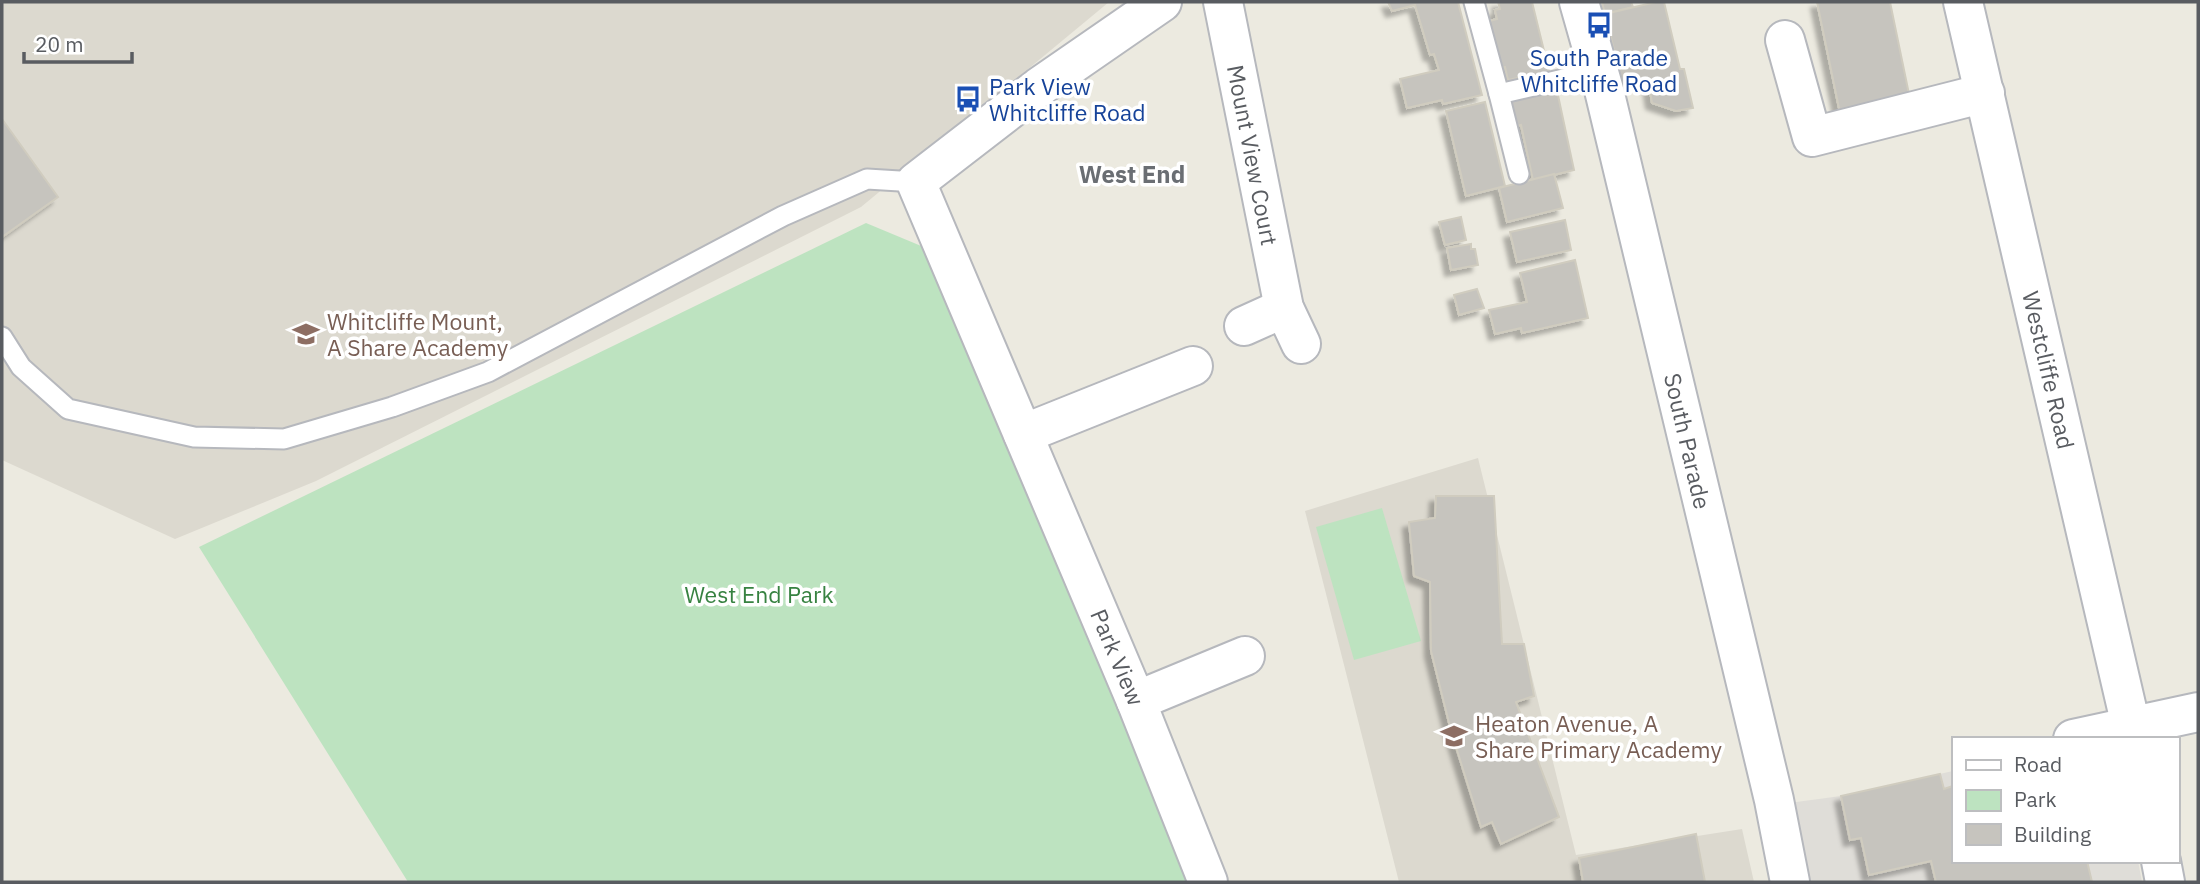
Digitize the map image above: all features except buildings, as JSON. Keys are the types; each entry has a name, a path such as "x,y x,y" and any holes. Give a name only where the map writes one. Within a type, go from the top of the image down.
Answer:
{"street":[{"path":"916,182 1039,87 1163,2"},
{"name":"Mount View Court","path":"1223,2 1284,308 1301,344"},
{"name":"South Parade","path":"1579,2 1774,800 1790,882"},
{"name":"Westcliffe Road","path":"1963,2 2133,732"},
{"path":"1785,40 1812,136 1985,93"},
{"name":"Park View","path":"916,182 1136,701 1208,882"},
{"path":"1244,326 1284,308"},
{"path":"1023,434 1193,366"},
{"path":"1136,701 1245,656"},
{"path":"2090,737 2133,732 2198,712"},
{"path":"2161,863 2165,882"}],"lane":[{"path":"1474,2 1518,174"},
{"path":"1499,94 1598,71"},
{"path":"2,337 21,367 68,409 194,438 284,439 392,407 488,372 783,216 867,179 916,182"}],"shaded area":[{"name":"Whitcliffe Mount, A Share Academy","path":"2,2 1109,2 861,207 316,481 175,539 2,460"},
{"name":"Heaton Avenue, A Share Primary Academy","path":"1478,458 1576,855 1742,829 1754,882 1399,882 1305,511"},
{"path":"1952,771 1952,863 2138,863 2142,882 1806,882 1789,803 1841,796"}],"green space":[{"name":"West End Park","path":"866,223 926,248 1190,882 408,882 199,547"},
{"path":"1382,508 1421,641 1354,660 1316,527"}],"place":[{"name":"South Parade Whitcliffe Road","path":"1599,25"},
{"name":"Park View Whitcliffe Road","path":"968,99"},
{"name":"Whitcliffe Mount, A Share Academy","path":"306,334"},
{"name":"Heaton Avenue, A Share Primary Academy","path":"1454,736"}],"district":[{"name":"West End","path":"1132,174"}]}
